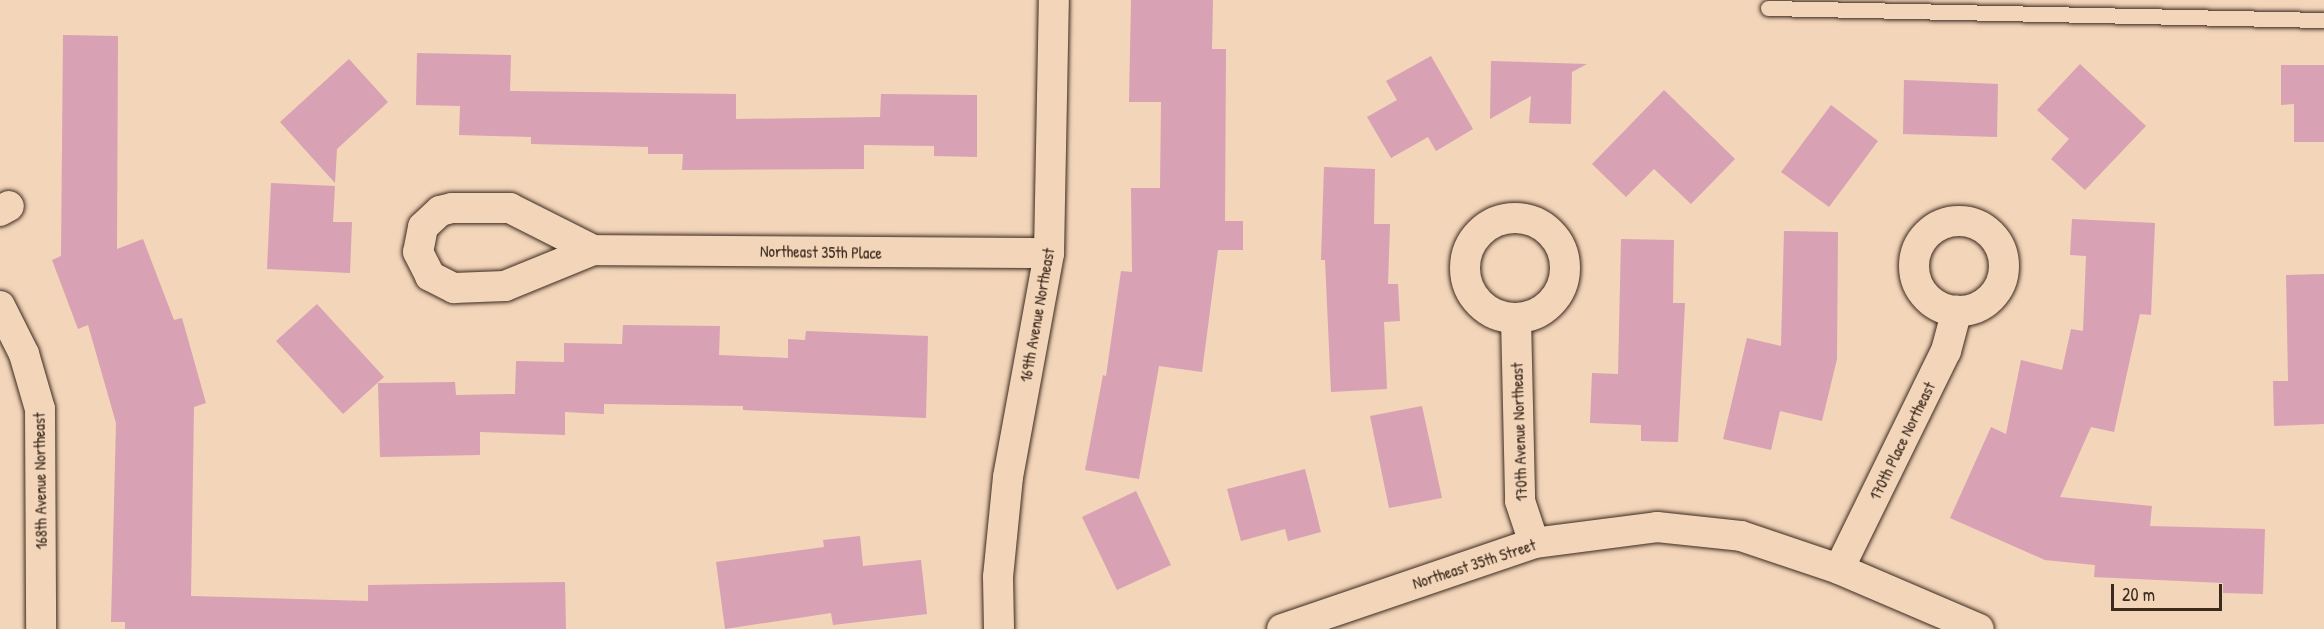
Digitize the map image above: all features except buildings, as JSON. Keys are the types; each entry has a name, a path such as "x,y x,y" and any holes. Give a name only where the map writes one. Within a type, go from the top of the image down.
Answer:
{"street":[{"name":"169th Avenue Northeast","path":"999,629 998,577 1008,477 1050,253 1054,0"},
{"name":"Northeast 35th Place","path":"592,250 510,208 452,208 440,211 423,227 418,252 430,276 454,288 505,286 592,250 1050,253"},
{"name":"168th Avenue Northeast","path":"0,306 24,354 40,409 41,629"},
{"name":"170th Place Northeast","path":"1839,569 1946,351 1957,310"},
{"name":"170th Avenue Northeast","path":"1516,318 1520,501 1534,543"},
{"name":"Northeast 35th Street","path":"1282,629 1534,543 1657,527 1741,536 1839,569 1979,629"}],"lane":[{"path":"1768,8 2324,20"}]}
